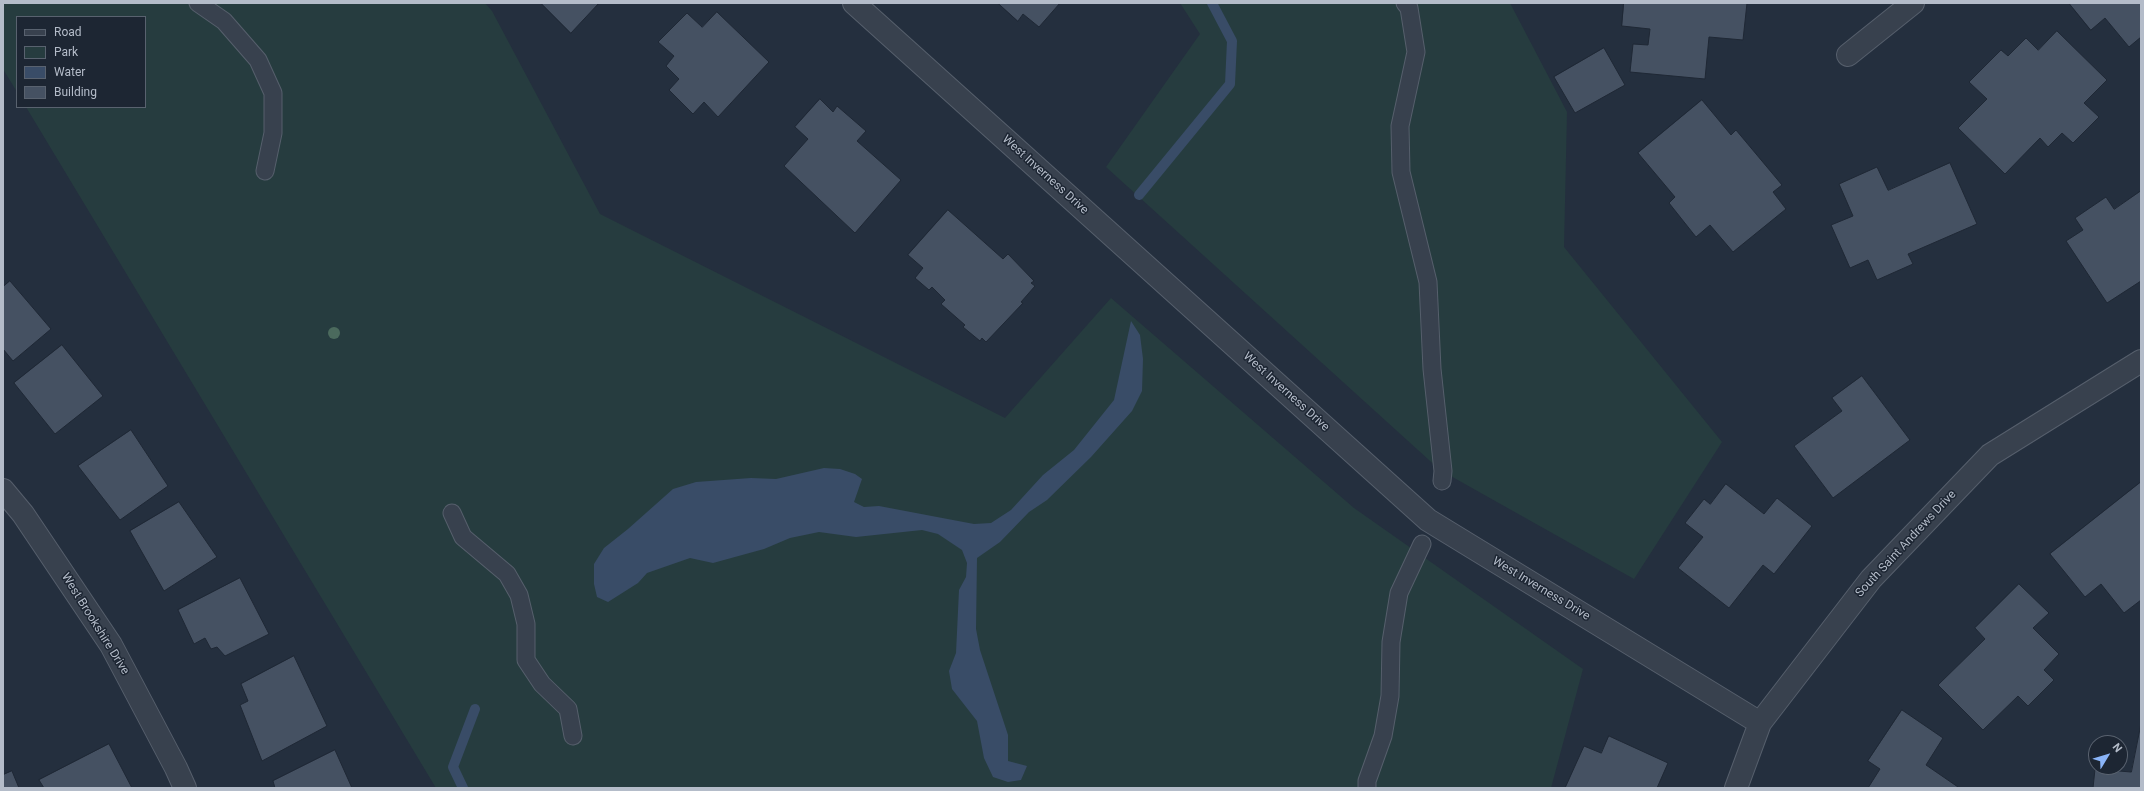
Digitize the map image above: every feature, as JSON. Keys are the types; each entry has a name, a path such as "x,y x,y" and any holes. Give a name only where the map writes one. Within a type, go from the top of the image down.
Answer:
{"street":[{"name":"West Inverness Drive","path":"854,3 1428,520 1760,723"},
{"path":"1848,55 1913,3"},
{"name":"South Saint Andrews Drive","path":"1736,788 1760,723 1871,579 1990,455 2141,361"},
{"name":"West Brookshire Drive","path":"3,490 23,514 111,645 185,788"}],"lane":[{"path":"198,3 224,21 258,60 273,93 273,133 264,170"},
{"path":"1405,3 1409,8 1416,52 1400,126 1401,172 1428,282 1432,369 1444,471 1442,481"},
{"path":"452,513 462,537 507,574 519,595 526,624 526,660 542,684 568,709 574,736"},
{"path":"1367,788 1367,781 1383,736 1390,696 1391,642 1399,593 1422,544"}],"green space":[{"path":"3,3 485,3 492,11 600,214 1005,418 1111,298 1354,508 1583,669 1551,788 436,788 27,108 146,108 146,16 16,16 16,90 3,69"},
{"path":"1180,3 1510,3 1567,112 1564,247 1722,442 1634,579 1440,470 1106,167 1200,34"}],"water":[{"path":"1131,321 1140,335 1143,359 1142,391 1132,411 1091,457 1047,500 1029,512 1000,542 977,558 976,629 980,650 1008,735 1008,761 1027,766 1021,780 1008,782 993,777 984,758 977,721 952,689 949,671 956,653 959,590 966,577 967,563 962,550 938,534 922,530 856,537 819,532 790,538 764,549 713,563 690,558 647,573 638,583 608,602 597,597 594,584 594,564 604,548 673,489 696,482 751,478 776,479 824,468 840,469 855,474 862,479 854,502 864,507 879,506 974,524 991,523 1011,510 1043,475 1074,450 1114,400"}],"building":[{"path":"541,3 599,3 571,33"},
{"path":"998,3 1060,3 1039,27 1023,14 1018,21"},
{"path":"1624,3 1747,3 1743,40 1709,37 1705,79 1630,72 1633,44 1648,45 1650,29 1622,26"},
{"path":"2069,3 2141,3 2141,37 2129,47 2105,18 2091,30"},
{"path":"717,12 769,62 718,117 704,102 693,114 669,90 679,79 666,66 674,56 658,42 687,13 702,27"},
{"path":"2057,31 2107,80 2084,103 2099,117 2073,143 2062,133 2048,147 2040,138 2005,174 1958,128 1987,99 1969,82 2001,50 2008,56 2026,38 2038,50"},
{"path":"1604,48 1625,85 1575,113 1554,77"},
{"path":"820,99 833,112 837,106 866,131 857,141 901,180 855,233 784,166 808,139 795,127"},
{"path":"1702,100 1731,135 1736,130 1782,185 1773,192 1786,209 1733,252 1710,225 1696,237 1669,203 1675,197 1638,153"},
{"path":"1950,163 1977,224 1908,254 1913,264 1877,280 1868,260 1850,268 1831,225 1853,216 1839,184 1877,167 1888,190"},
{"path":"2141,191 2141,281 2107,303 2066,241 2083,230 2075,218 2106,197 2114,209"},
{"path":"948,210 1003,259 1008,254 1034,281 1031,283 1035,286 1021,302 1023,303 986,342 982,338 980,341 963,327 965,325 941,304 945,300 932,287 929,290 915,278 923,268 908,255"},
{"path":"10,281 51,329 13,361 3,349 3,287"},
{"path":"62,345 103,396 55,434 14,383"},
{"path":"1862,376 1910,440 1833,498 1794,446 1842,411 1832,398"},
{"path":"131,430 168,486 120,520 78,466"},
{"path":"2141,482 2141,600 2124,613 2101,584 2085,597 2050,554"},
{"path":"1726,484 1764,514 1777,498 1812,526 1774,574 1763,565 1729,608 1678,568 1703,537 1685,523 1704,499 1710,504"},
{"path":"179,502 217,557 164,591 130,531"},
{"path":"240,578 269,634 225,656 217,647 211,649 205,638 194,644 178,610"},
{"path":"2019,584 2049,613 2033,628 2059,654 2044,670 2054,680 2028,706 2018,696 1983,730 1938,685 1985,639 1975,628"},
{"path":"294,656 327,726 262,761 240,705 248,701 241,684"},
{"path":"1902,710 1943,738 1926,765 1958,787 1957,788 1868,788 1880,769 1868,761"},
{"path":"2141,724 2141,788 2093,788 2094,775 2128,775 2128,772 2131,772"},
{"path":"1609,736 1668,763 1657,788 1565,788 1584,746 1601,753"},
{"path":"109,744 132,788 44,788 39,780"},
{"path":"335,750 352,788 275,788 273,781"},
{"path":"12,771 19,788 3,788 3,775"}],"waterway":[{"path":"1139,195 1230,84 1232,41 1212,3"},
{"path":"463,788 453,767 475,709"}]}
